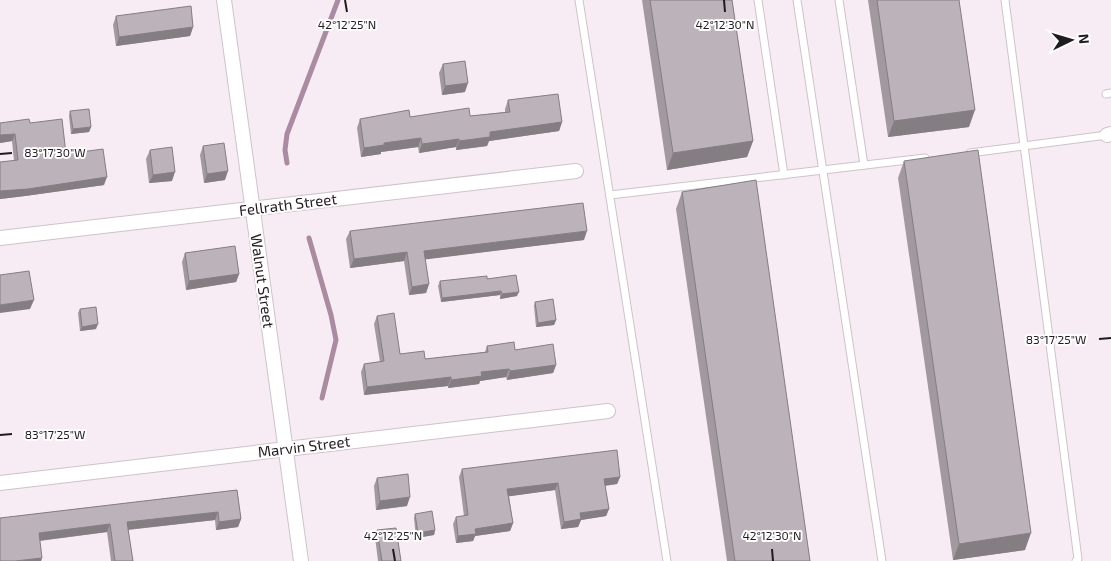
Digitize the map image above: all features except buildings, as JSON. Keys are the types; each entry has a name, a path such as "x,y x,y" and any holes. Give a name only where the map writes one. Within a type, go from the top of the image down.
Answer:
{"street":[{"name":"Walnut Street","path":"224,0 301,561"},
{"name":"Fellrath Street","path":"0,238 576,171"},
{"name":"Marvin Street","path":"0,483 608,412"}],"lane":[{"path":"579,0 667,561"},
{"path":"758,0 784,175"},
{"path":"798,0 882,561"},
{"path":"839,0 864,165"},
{"path":"1005,0 1078,559 1076,561"},
{"path":"958,154 1109,134"},
{"path":"610,196 930,158"}],"waterway":[{"path":"287,163 285,150 287,134 338,0"},
{"path":"309,238 331,315 336,340 322,398"}]}
